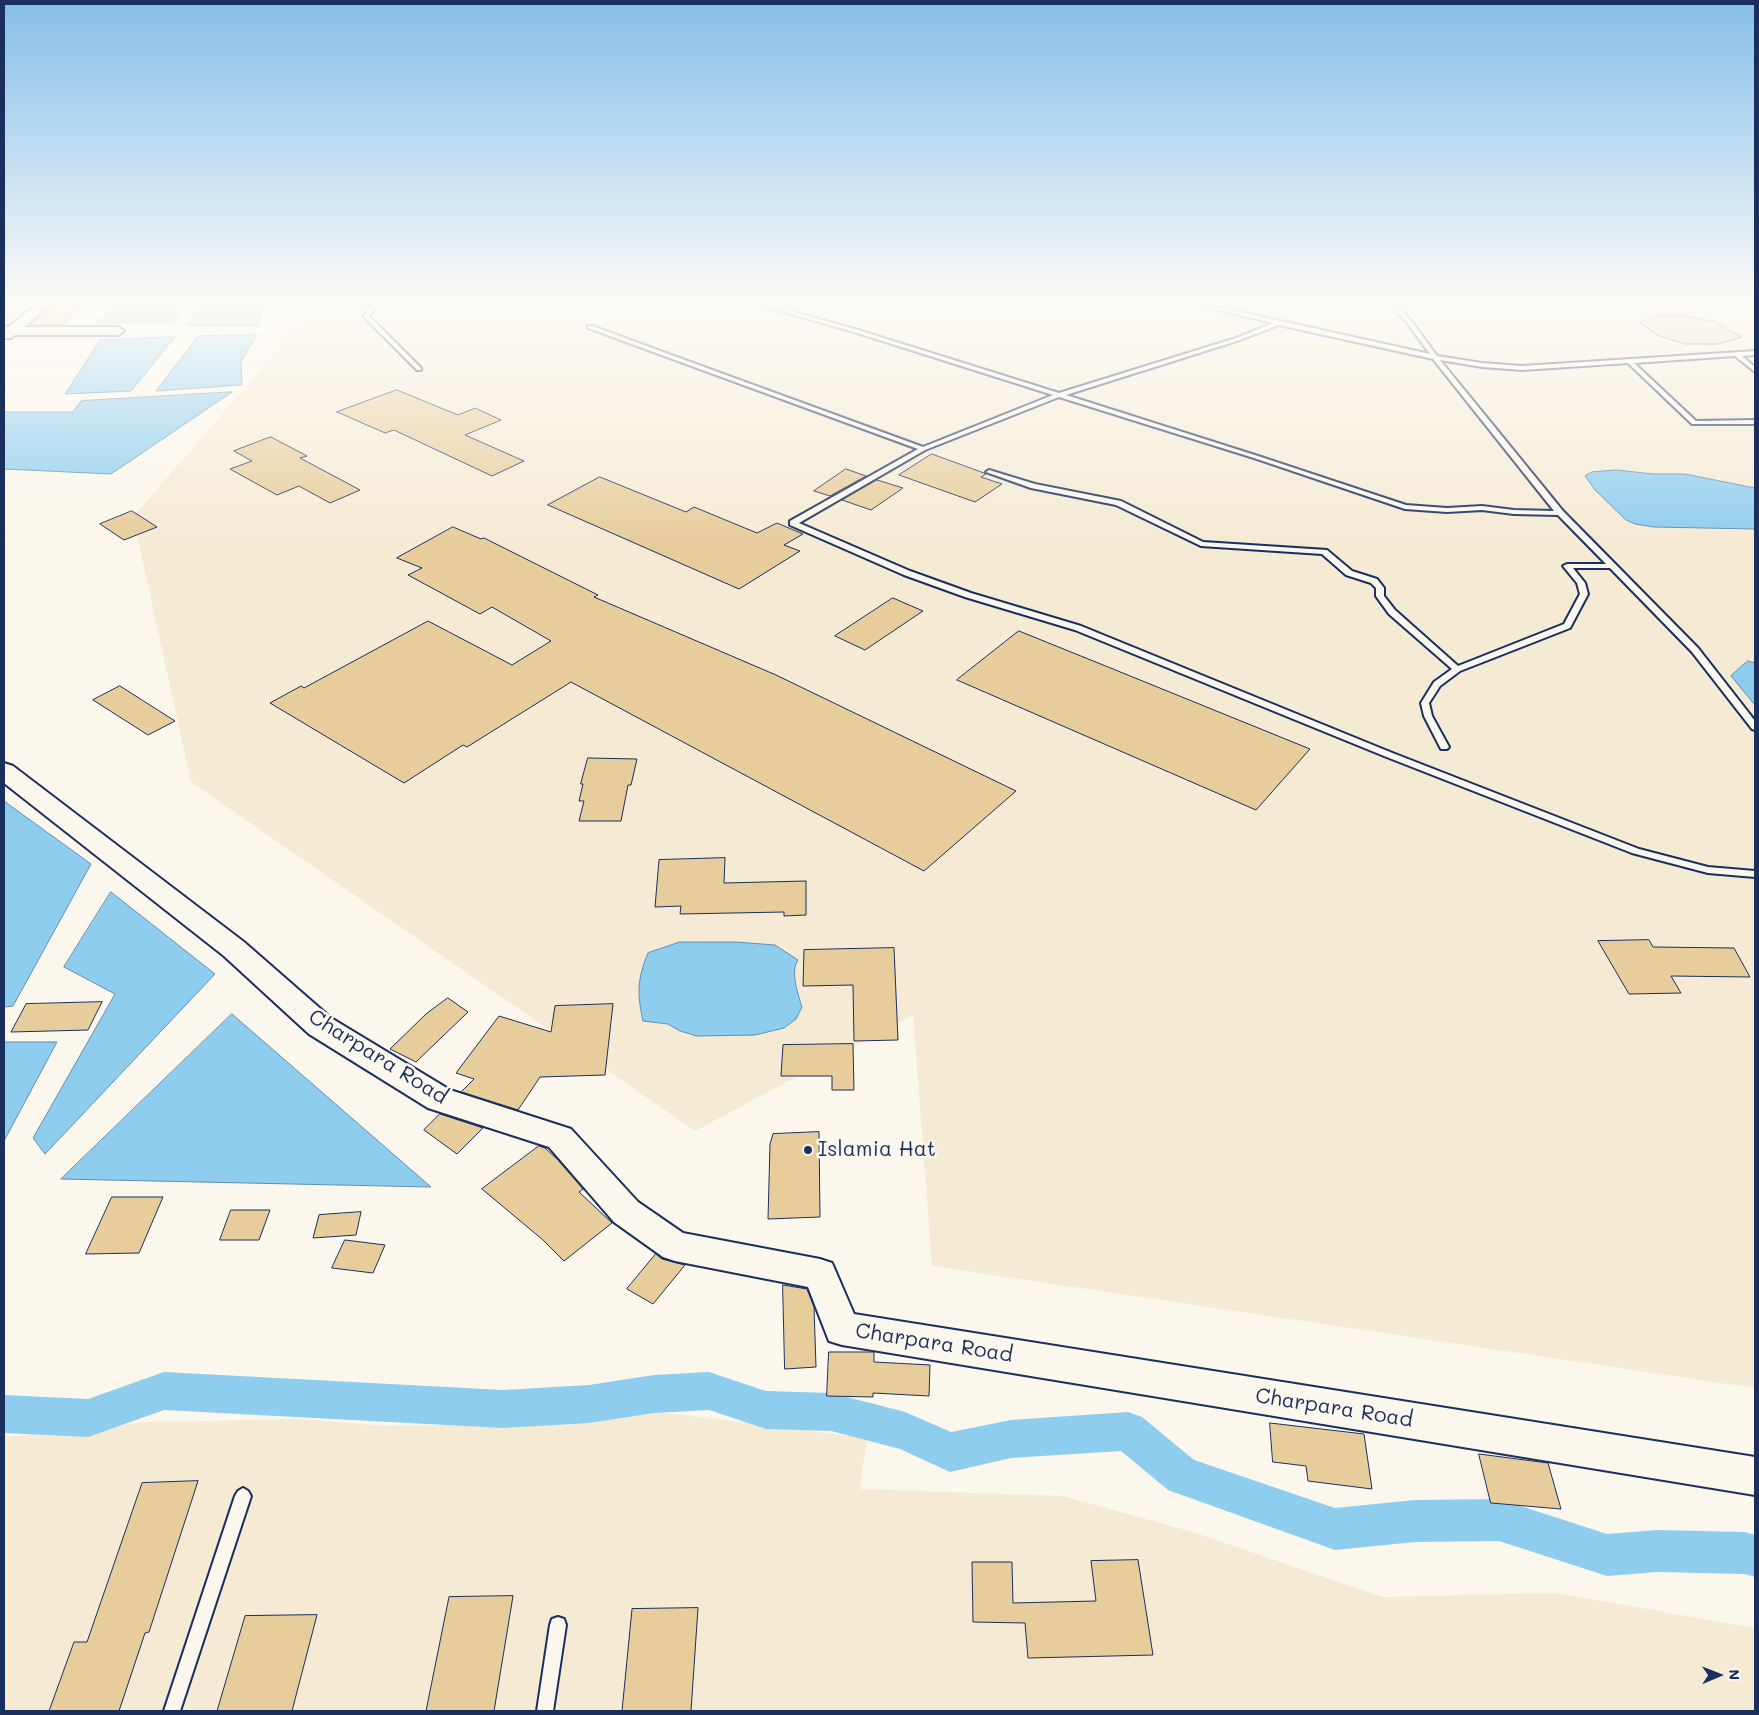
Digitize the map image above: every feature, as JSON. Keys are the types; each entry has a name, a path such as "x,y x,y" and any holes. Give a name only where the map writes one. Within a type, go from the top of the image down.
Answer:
{"street":[{"name":"Charpara Road","path":"4,771 234,949 320,1026 439,1099 560,1138 626,1212 675,1246 820,1274 842,1328 1755,1476"}],"lane":[{"path":"740,382 923,449"},
{"path":"1018,382 1404,507 1447,510 1482,508 1514,512 1560,514"},
{"path":"1100,382 1059,395 923,449 793,523 915,576 968,595 1078,628 1387,754 1636,851 1708,870 1755,874"},
{"path":"1455,382 1560,514 1695,650 1755,727"},
{"path":"1651,382 1694,423 1755,422"},
{"path":"989,472 1034,486 1118,503 1201,544 1324,552 1349,573 1374,581 1380,588 1380,596 1392,612 1457,669"},
{"path":"1444,747 1428,716 1425,704 1437,684 1457,669 1567,626 1584,594 1581,583 1567,566 1611,566"},
{"path":"172,1711 243,1496"},
{"path":"545,1711 558,1625"}],"shaded area":[{"path":"250,382 1755,382 1755,1388 932,1266 913,1015 695,1131 191,782 133,517"},
{"path":"643,1410 867,1438 860,1489 1063,1496 1196,1533 1382,1597 1556,1593 1755,1628 1755,1711 4,1711 4,1437 147,1422 303,1419 385,1426 564,1423"}],"water":[{"path":"73,382 138,382 131,391 65,394"},
{"path":"163,382 242,382 242,385 156,391"},
{"path":"232,392 111,474 4,469 4,412 73,412 81,401"},
{"path":"1617,470 1653,474 1685,474 1755,488 1755,529 1654,527 1635,524 1626,520 1595,490 1585,476 1592,472"},
{"path":"1748,661 1755,663 1755,705 1731,676"},
{"path":"4,801 91,864 13,1006 4,1007"},
{"path":"111,892 215,974 45,1154 33,1138 115,994 64,967"},
{"path":"680,942 735,942 775,945 798,960 795,977 802,1007 796,1019 784,1028 755,1035 697,1036 680,1031 668,1024 643,1021 639,987 648,953"},
{"path":"232,1014 431,1187 61,1179"},
{"path":"4,1042 57,1042 4,1141"}],"building":[{"path":"397,390 458,415 475,408 501,420 465,435 524,461 492,476 394,430 385,433 337,412"},
{"path":"271,437 307,456 300,458 360,490 330,503 299,486 277,495 230,469 252,461 234,451"},
{"path":"932,454 984,473 986,474 981,477 1002,484 975,502 899,475"},
{"path":"846,469 866,476 830,496 814,491"},
{"path":"600,477 686,512 694,507 757,533 777,523 803,534 784,545 800,551 739,589 548,505"},
{"path":"877,480 903,488 871,510 842,500"},
{"path":"132,511 157,527 124,540 100,524"},
{"path":"453,527 481,539 484,538 598,595 594,597 776,675 1016,791 924,871 571,682 467,747 463,745 404,783 270,703 301,686 304,688 428,621 512,665 551,641 492,607 480,614 408,575 422,568 397,558"},
{"path":"893,598 923,611 865,650 835,636"},
{"path":"1019,631 1310,749 1256,810 957,680"},
{"path":"120,686 175,721 148,735 93,700"},
{"path":"588,758 637,759 631,785 628,785 621,821 579,821 584,801 579,801 583,784 581,784"},
{"path":"725,858 724,883 806,881 806,915 784,916 784,912 680,914 681,906 655,907 659,860"},
{"path":"1649,940 1653,947 1734,948 1750,977 1671,976 1681,993 1629,994 1598,941"},
{"path":"894,948 898,1040 854,1041 853,985 803,986 804,950"},
{"path":"448,998 468,1012 416,1062 390,1049 426,1014"},
{"path":"102,1002 88,1030 11,1032 26,1004"},
{"path":"613,1004 605,1075 540,1077 518,1110 461,1092 474,1079 456,1073 499,1016 551,1032 555,1006"},
{"path":"853,1044 854,1090 832,1090 832,1076 781,1076 783,1045"},
{"path":"440,1114 483,1128 457,1154 424,1130"},
{"path":"819,1132 820,1217 768,1219 770,1144 773,1134"},
{"path":"539,1146 545,1148 558,1160 583,1189 579,1192 612,1223 564,1261 543,1240 482,1189"},
{"path":"112,1197 163,1197 139,1253 86,1254"},
{"path":"231,1210 270,1210 259,1240 220,1240"},
{"path":"361,1212 356,1235 313,1238 319,1215"},
{"path":"345,1240 385,1245 373,1273 332,1268"},
{"path":"656,1254 662,1259 685,1265 653,1304 627,1289"},
{"path":"783,1285 807,1289 814,1307 816,1367 785,1369"},
{"path":"829,1352 874,1352 874,1362 930,1365 929,1396 873,1393 873,1397 827,1396"},
{"path":"1270,1423 1364,1434 1372,1489 1308,1481 1306,1466 1273,1462"},
{"path":"1479,1454 1548,1463 1561,1509 1491,1503"},
{"path":"198,1481 149,1632 145,1633 119,1711 49,1711 74,1642 87,1642 142,1483"},
{"path":"1138,1560 1153,1655 1028,1658 1025,1623 973,1622 972,1562 1012,1562 1013,1603 1096,1601 1091,1561"},
{"path":"513,1596 494,1711 426,1711 449,1597"},
{"path":"698,1608 691,1711 622,1711 632,1609"},
{"path":"317,1615 292,1711 217,1711 245,1616"}],"waterway":[{"path":"4,1414 88,1418 164,1391 503,1409 589,1404 654,1394 709,1391 766,1410 831,1412 905,1431 950,1452 1011,1439 1128,1431 1182,1476 1335,1529 1415,1521 1499,1520 1607,1555 1658,1551 1745,1553 1755,1556"}],"place":[{"name":"Islamia Hat","path":"808,1150"}]}
